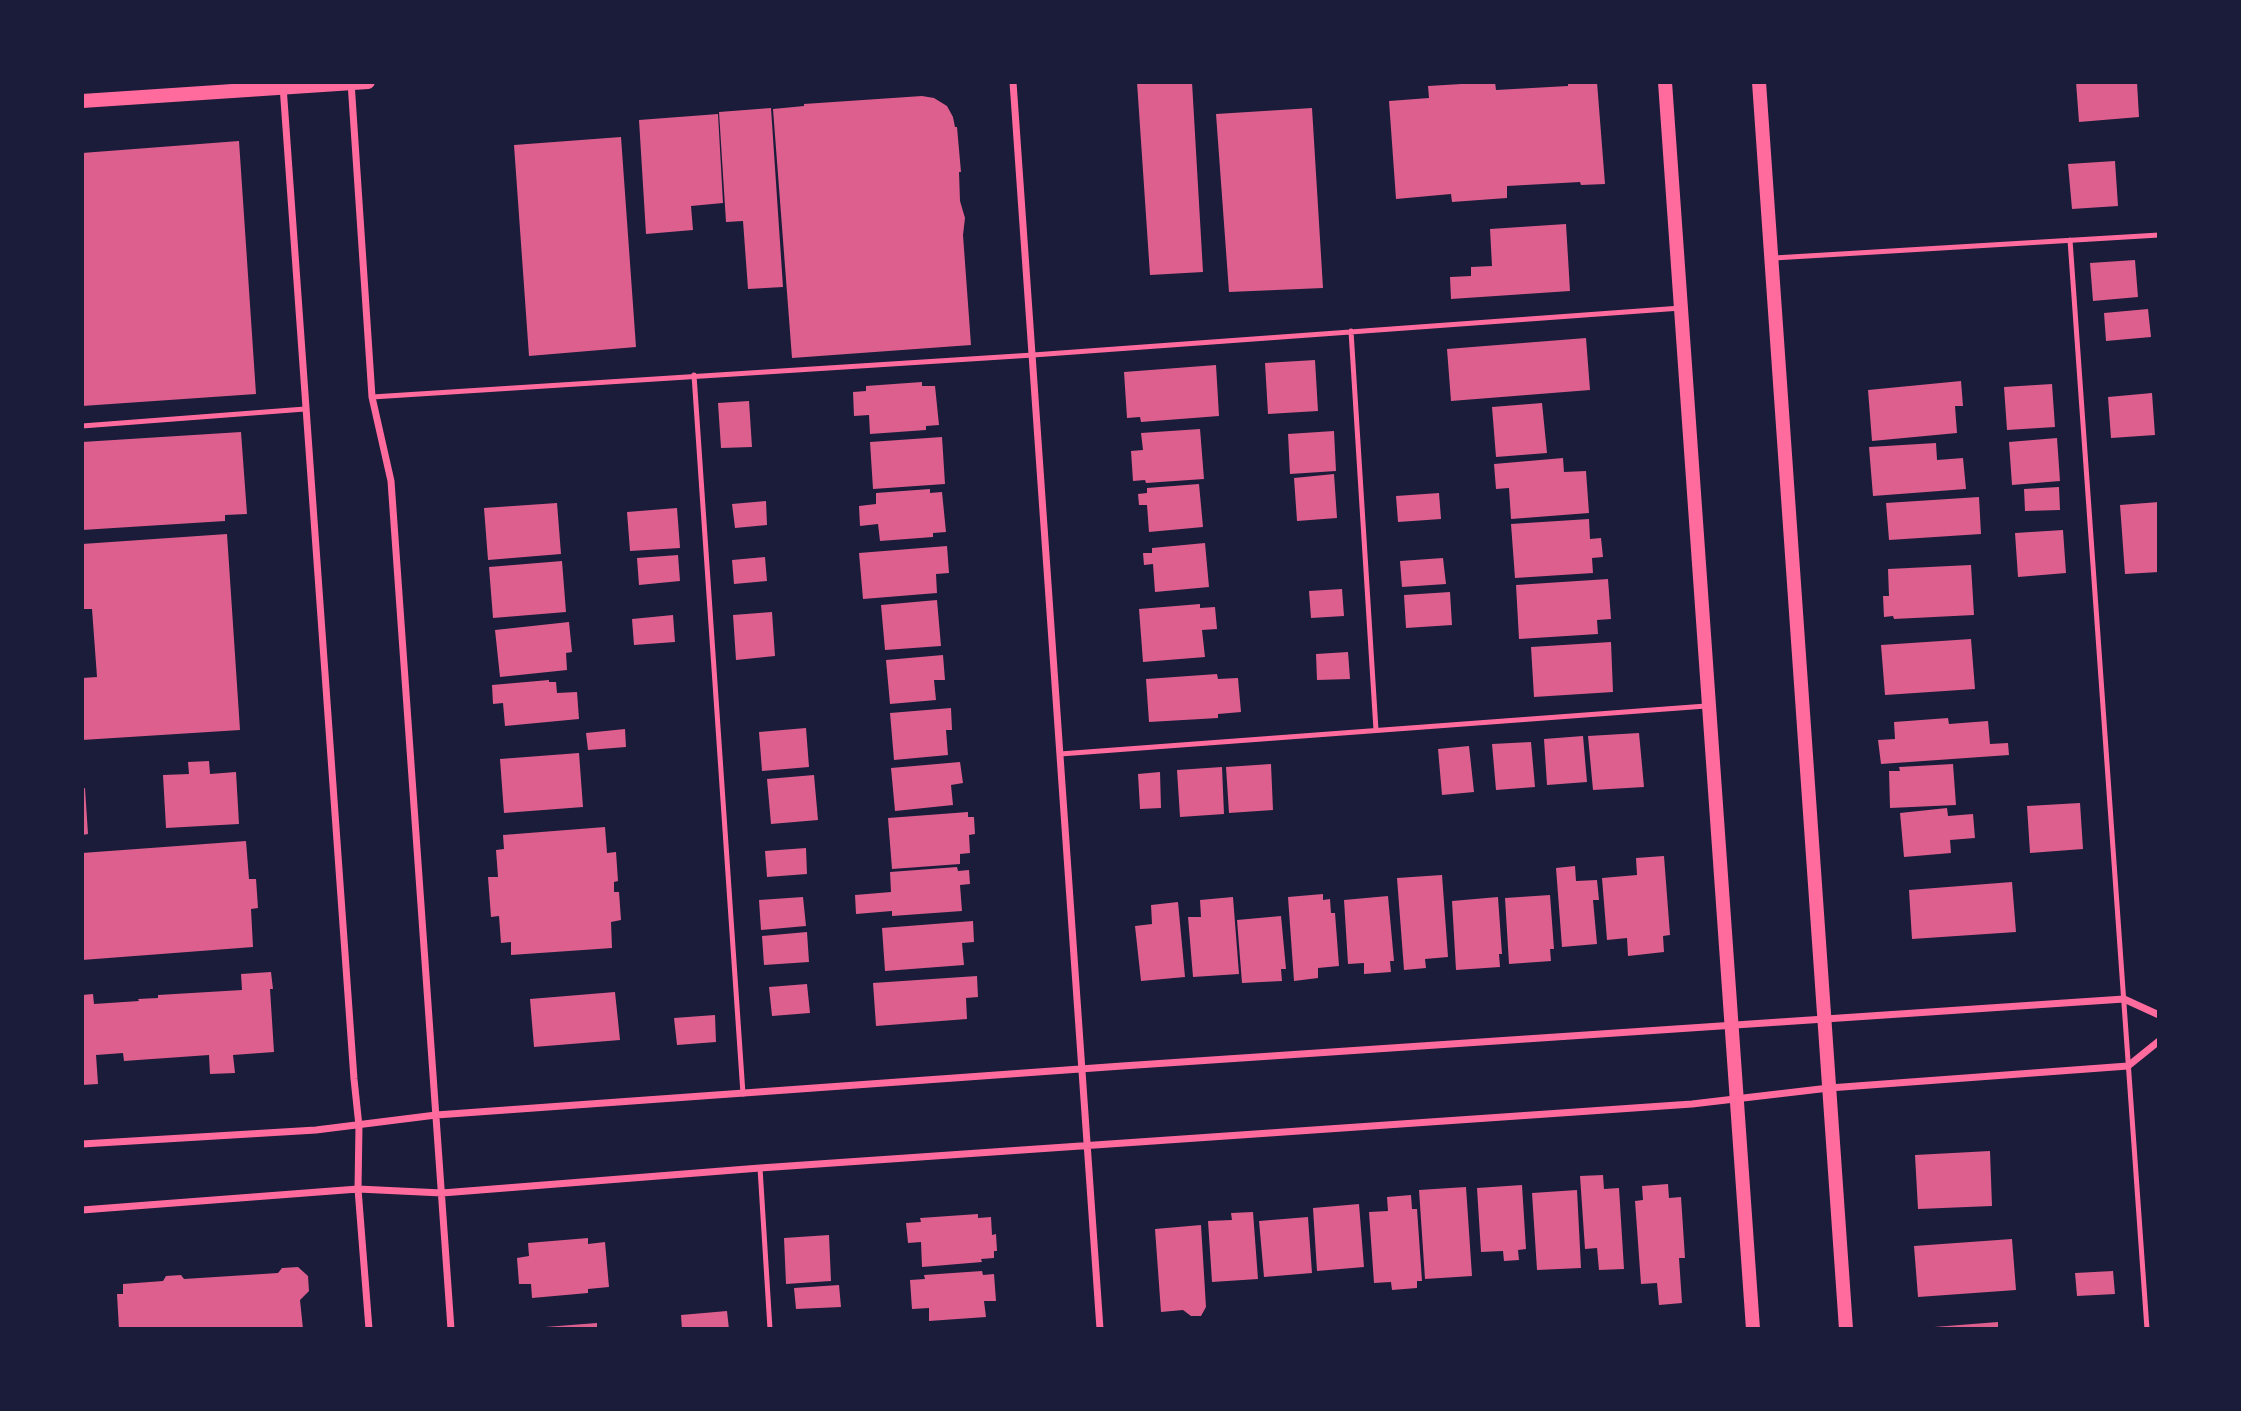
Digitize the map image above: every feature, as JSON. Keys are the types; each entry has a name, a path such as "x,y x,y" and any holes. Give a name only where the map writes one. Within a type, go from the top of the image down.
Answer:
{"main road":[{"path":"82,101 283,85 368,82"},
{"path":"1665,82 1753,1329"},
{"path":"1759,82 1846,1329"}],"street":[{"path":"1013,82 1100,1329"},
{"path":"351,83 372,397 391,481 451,1329"},
{"path":"283,85 359,1126 358,1189 369,1329"},
{"path":"82,1144 359,1126 436,1115 1083,1069 2123,999 2159,1015"},
{"path":"82,1210 358,1189 442,1193 760,1168 1692,1104 1829,1088 2128,1066 2159,1041"}],"lane":[{"path":"1772,258 2159,234"},
{"path":"2070,240 2147,1329"},
{"path":"372,397 1033,355 1681,308"},
{"path":"1352,331 1376,730"},
{"path":"694,375 743,1094"},
{"path":"82,426 305,409"},
{"path":"1060,754 1709,706"},
{"path":"760,1168 770,1329"}],"building":[{"path":"1137,82 1192,82 1203,272 1150,275"},
{"path":"1495,82 1496,90 1568,86 1568,82 1597,82 1605,184 1581,185 1580,182 1507,186 1507,198 1452,202 1451,194 1396,199 1389,101 1429,98 1428,86"},
{"path":"2076,82 2137,82 2139,117 2079,122"},
{"path":"922,96 934,98 947,106 957,127 961,172 960,201 965,218 963,235 971,345 792,358 773,109 804,104"},
{"path":"771,108 783,287 748,289 743,221 726,222 719,112"},
{"path":"1312,108 1323,288 1229,292 1216,114"},
{"path":"718,114 723,203 691,206 693,230 646,234 639,120"},
{"path":"621,137 636,347 529,356 514,145"},
{"path":"239,141 256,394 82,406 82,153"},
{"path":"2115,161 2118,206 2072,209 2068,164"},
{"path":"1566,224 1570,291 1451,299 1450,277 1471,276 1471,267 1492,266 1490,229"},
{"path":"2135,260 2138,297 2093,301 2090,263"},
{"path":"2148,309 2151,337 2106,341 2104,313"},
{"path":"1586,338 1590,390 1451,401 1447,349"},
{"path":"1315,360 1318,411 1268,414 1265,363"},
{"path":"1216,365 1219,416 1141,422 1140,417 1127,418 1124,372"},
{"path":"1961,381 1963,406 1955,406 1957,433 1872,441 1868,390"},
{"path":"922,382 922,386 935,386 939,425 926,426 926,430 870,434 869,415 854,416 853,392 866,391 866,386"},
{"path":"2052,384 2055,427 2007,430 2004,387"},
{"path":"2152,393 2155,435 2111,438 2108,397"},
{"path":"749,401 752,447 721,448 718,403"},
{"path":"1542,403 1547,453 1496,457 1492,407"},
{"path":"1200,429 1204,479 1146,483 1145,480 1133,481 1131,451 1143,450 1141,433"},
{"path":"1334,431 1336,471 1290,474 1288,434"},
{"path":"241,432 247,514 225,515 225,521 82,530 82,442"},
{"path":"942,437 945,484 873,489 870,442"},
{"path":"2057,438 2060,481 2012,485 2009,442"},
{"path":"1936,443 1937,460 1963,458 1966,489 1873,496 1869,447"},
{"path":"1563,458 1564,472 1586,471 1589,513 1511,519 1509,488 1496,489 1494,464"},
{"path":"1334,474 1337,518 1297,521 1294,478"},
{"path":"1199,484 1203,527 1149,532 1147,505 1139,505 1138,494 1147,493 1147,488"},
{"path":"2059,487 2060,510 2025,511 2024,489"},
{"path":"930,489 930,493 942,492 946,532 933,533 933,537 880,541 878,524 860,526 859,506 876,504 876,493"},
{"path":"1439,493 1441,519 1398,522 1396,496"},
{"path":"1979,497 1981,534 1889,540 1886,503"},
{"path":"766,501 767,525 735,528 732,504"},
{"path":"2159,502 2159,572 2125,574 2120,505"},
{"path":"557,503 561,554 488,560 484,508"},
{"path":"677,508 680,548 630,551 627,512"},
{"path":"1589,519 1590,539 1601,538 1603,557 1592,558 1593,573 1515,578 1511,524"},
{"path":"2063,530 2066,573 2018,577 2015,533"},
{"path":"227,534 240,730 82,740 82,678 97,677 92,609 82,609 82,544"},
{"path":"1205,543 1209,587 1155,592 1153,564 1144,565 1143,553 1152,553 1152,548"},
{"path":"947,546 949,573 936,574 937,593 863,599 859,553"},
{"path":"678,555 680,581 639,585 637,558"},
{"path":"765,557 767,581 734,584 732,560"},
{"path":"1443,558 1446,584 1402,587 1400,561"},
{"path":"562,561 566,612 493,618 489,567"},
{"path":"1971,565 1974,615 1894,619 1893,616 1884,617 1883,596 1889,596 1888,569"},
{"path":"1608,579 1611,619 1597,620 1598,634 1519,639 1516,585"},
{"path":"1342,589 1344,616 1311,618 1309,591"},
{"path":"1450,592 1452,625 1406,628 1404,595"},
{"path":"937,600 941,646 885,650 881,605"},
{"path":"1200,604 1200,608 1215,607 1217,629 1202,630 1205,657 1143,662 1139,609"},
{"path":"772,612 775,656 736,660 733,615"},
{"path":"673,615 675,642 634,645 632,619"},
{"path":"569,622 572,652 566,653 567,670 500,677 495,630"},
{"path":"1971,639 1975,689 1885,695 1881,645"},
{"path":"1611,642 1613,692 1534,697 1531,647"},
{"path":"1348,652 1350,679 1317,680 1316,654"},
{"path":"943,655 945,680 934,680 936,700 890,704 886,660"},
{"path":"1217,674 1218,679 1238,678 1241,712 1218,714 1218,718 1149,722 1146,679"},
{"path":"549,680 556,682 557,693 577,692 579,719 505,726 503,703 493,704 492,685"},
{"path":"951,708 952,730 946,730 948,755 894,760 890,713"},
{"path":"1948,718 1949,724 1988,721 1990,744 2008,743 2009,755 1881,764 1878,740 1895,739 1894,722"},
{"path":"806,728 809,767 762,771 759,732"},
{"path":"625,729 626,747 588,750 586,733"},
{"path":"1639,733 1644,787 1593,790 1588,736"},
{"path":"1583,736 1587,782 1547,785 1544,739"},
{"path":"1531,742 1535,787 1496,790 1492,744"},
{"path":"1469,746 1474,792 1442,795 1438,749"},
{"path":"579,753 583,807 504,813 500,759"},
{"path":"209,761 210,774 236,772 239,824 166,828 163,775 189,774 188,762"},
{"path":"960,762 963,783 951,785 953,805 895,811 891,768"},
{"path":"1271,764 1273,810 1229,813 1226,767"},
{"path":"1953,764 1956,805 1890,808 1889,771 1900,771 1899,767"},
{"path":"1222,767 1224,814 1180,817 1177,770"},
{"path":"1160,772 1161,808 1140,809 1138,774"},
{"path":"814,775 818,820 771,824 767,779"},
{"path":"85,788 88,834 82,835 82,789"},
{"path":"2080,803 2083,849 2030,853 2027,806"},
{"path":"1947,808 1948,816 1973,814 1975,838 1950,840 1951,853 1904,857 1900,813"},
{"path":"968,812 968,817 974,817 975,834 969,835 970,853 960,854 960,864 892,869 888,818"},
{"path":"605,827 607,853 616,852 618,881 614,882 614,892 619,892 621,920 611,922 612,948 511,955 511,942 501,943 499,916 491,917 488,877 498,877 496,850 504,849 503,835"},
{"path":"246,841 249,879 256,879 258,908 251,909 253,947 82,960 82,853"},
{"path":"806,848 807,874 767,877 765,851"},
{"path":"1664,856 1670,935 1663,936 1664,952 1628,956 1627,938 1607,940 1602,878 1637,875 1636,858"},
{"path":"1575,866 1576,881 1597,880 1599,900 1593,900 1597,944 1562,947 1556,868"},
{"path":"957,867 958,871 969,870 970,884 960,885 962,911 892,916 892,911 856,914 855,895 891,892 890,872"},
{"path":"1442,875 1448,957 1425,959 1426,968 1404,970 1397,878"},
{"path":"2012,882 2016,932 1912,939 1909,890"},
{"path":"1323,894 1323,900 1330,899 1331,913 1335,913 1339,966 1318,968 1318,978 1294,981 1288,897"},
{"path":"1550,895 1554,949 1550,949 1551,961 1509,964 1505,898"},
{"path":"1388,896 1394,961 1390,961 1391,972 1364,974 1364,963 1348,964 1344,900"},
{"path":"803,897 806,926 761,930 759,900"},
{"path":"1233,897 1239,974 1193,977 1188,917 1201,917 1200,900"},
{"path":"1498,897 1502,954 1499,954 1500,967 1456,970 1452,901"},
{"path":"1178,902 1185,977 1141,981 1135,926 1152,924 1151,905"},
{"path":"1281,916 1286,969 1281,969 1282,981 1242,983 1237,920"},
{"path":"973,921 974,942 962,943 964,965 885,971 882,928"},
{"path":"807,932 809,962 764,965 762,936"},
{"path":"271,972 274,1052 233,1055 235,1073 210,1074 209,1055 124,1061 123,1053 96,1055 98,1084 82,1085 82,995 93,994 94,1004 139,1001 138,999 158,998 158,995 242,990 241,974"},
{"path":"977,976 978,997 966,998 967,1019 876,1026 873,983"},
{"path":"807,984 810,1013 772,1016 769,987"},
{"path":"615,992 620,1040 534,1047 530,999"},
{"path":"715,1015 716,1042 677,1045 674,1018"},
{"path":"1990,1151 1992,1206 1918,1209 1915,1155"},
{"path":"1603,1175 1604,1189 1619,1188 1624,1269 1599,1270 1597,1248 1585,1249 1580,1176"},
{"path":"1668,1184 1669,1198 1681,1197 1685,1258 1679,1258 1682,1303 1659,1305 1657,1283 1641,1284 1635,1201 1643,1200 1642,1186"},
{"path":"1522,1185 1526,1249 1518,1250 1519,1260 1504,1261 1503,1251 1481,1252 1477,1188"},
{"path":"1466,1187 1472,1276 1425,1279 1419,1190"},
{"path":"1577,1190 1581,1268 1537,1270 1532,1193"},
{"path":"1411,1195 1412,1209 1417,1209 1422,1281 1417,1281 1417,1288 1392,1290 1391,1282 1374,1283 1369,1212 1388,1211 1387,1197"},
{"path":"1359,1204 1364,1267 1317,1271 1313,1208"},
{"path":"1253,1212 1258,1279 1212,1282 1208,1221 1232,1220 1231,1213"},
{"path":"978,1214 978,1218 991,1217 992,1235 996,1234 997,1251 994,1251 994,1258 981,1259 982,1262 922,1267 921,1242 908,1243 906,1223 921,1222 920,1218"},
{"path":"1308,1217 1312,1273 1264,1277 1259,1221"},
{"path":"1201,1225 1206,1307 1201,1316 1191,1316 1183,1310 1161,1312 1155,1229"},
{"path":"829,1235 831,1281 786,1284 784,1238"},
{"path":"588,1238 588,1244 605,1242 609,1287 588,1289 588,1293 532,1298 531,1284 519,1284 517,1258 529,1256 528,1243"},
{"path":"2012,1239 2016,1290 1918,1297 1914,1246"},
{"path":"298,1267 308,1276 309,1291 300,1300 303,1329 119,1329 117,1294 123,1294 123,1284 163,1281 166,1276 181,1275 184,1279 278,1273 282,1268"},
{"path":"982,1271 983,1275 994,1274 996,1301 984,1301 986,1317 929,1321 929,1308 912,1309 910,1280 925,1279 924,1275"},
{"path":"2113,1271 2115,1294 2077,1296 2075,1273"},
{"path":"839,1285 841,1307 796,1309 794,1288"},
{"path":"727,1311 729,1329 682,1329 681,1315"},
{"path":"1998,1322 1998,1329 1934,1329 1934,1327"},
{"path":"597,1323 597,1329 545,1329 545,1327"}]}
